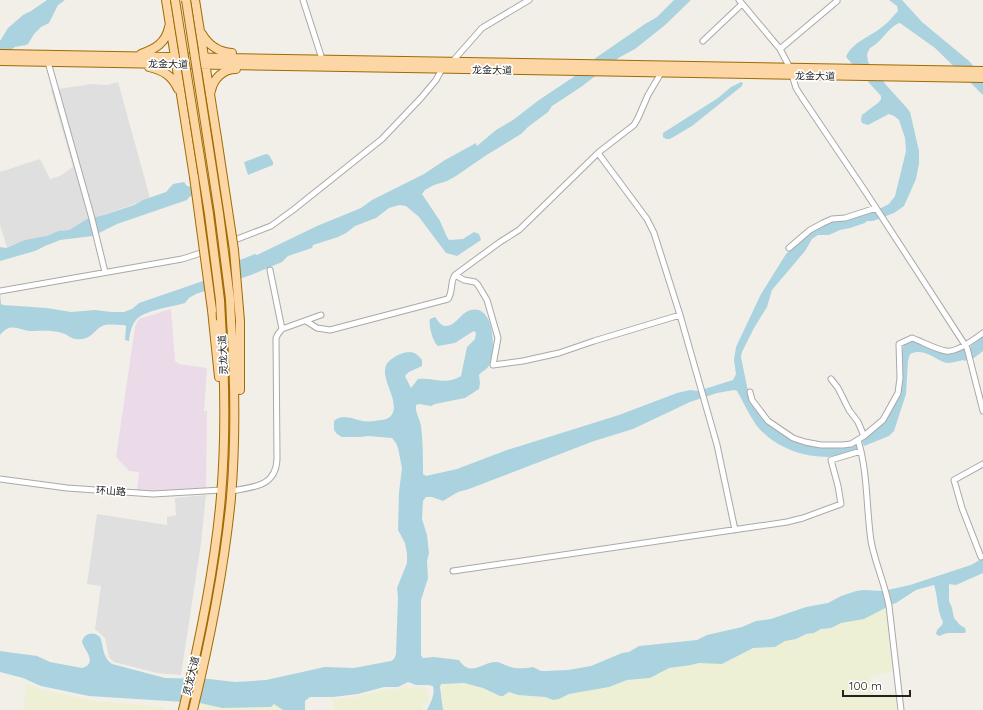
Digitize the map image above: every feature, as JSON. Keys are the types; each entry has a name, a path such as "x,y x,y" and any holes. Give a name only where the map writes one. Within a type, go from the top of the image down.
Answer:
{"main road":[{"path":"166,0 194,177 212,310 219,374 220,437 223,464"},
{"name":"灵龙大道","path":"175,0 209,214 222,320 225,388 222,490 211,576 193,670 183,709"},
{"name":"灵龙大道","path":"186,0 219,212 229,292 235,387 232,491 222,564 203,669 193,709"},
{"path":"195,0 234,250 240,321 239,409 232,475"},
{"path":"134,60 161,44 167,35 170,24"},
{"path":"200,30 209,44 225,53 268,55 288,62"},
{"name":"龙金大道","path":"1,59 9,54 134,60"},
{"name":"龙金大道","path":"1,59 48,62 134,60 288,62 442,69 619,68 791,71 881,77 983,78"},
{"name":"龙金大道","path":"288,62 322,59 452,62 582,68"},
{"path":"134,60 167,74 175,83 181,97"},
{"path":"210,98 215,80 227,70 274,69 288,62"},
{"name":"龙金大道","path":"619,68 662,73 852,69 983,71"}],"street":[{"path":"303,0 322,59"},
{"path":"452,62 482,28 529,0"},
{"path":"780,49 837,1"},
{"path":"703,41 741,2 780,49 791,71 796,88 801,96 966,346 983,411"},
{"path":"48,62 91,215 105,272"},
{"path":"1,291 190,257 271,226 382,139 426,92 436,80 442,69"},
{"path":"306,320 317,328 330,330 445,301 450,296 453,278 455,275 519,230 598,153 635,123 648,95 662,73"},
{"path":"598,153 650,224 680,315 717,445 735,530"},
{"path":"789,248 810,230 823,223 832,219 845,218 876,209"},
{"path":"270,270 282,329"},
{"path":"455,275 464,280 475,282 487,300 498,338 493,365 523,361 559,353 680,315"},
{"path":"232,491 262,484 270,479 276,469 278,459 276,338 278,334 282,329 321,315"},
{"path":"750,392 752,400 768,421 793,438 807,443 836,445 851,444 864,436 882,420 898,393 900,378 899,344 912,338 946,351 966,346 983,333"},
{"path":"831,378 849,410 858,422 864,436"},
{"path":"858,440 864,458 871,543 886,590 889,606 901,710"},
{"path":"453,571 797,520 841,504 831,460 861,451"},
{"path":"981,557 954,480 983,464"},
{"name":"环山路","path":"0,479 67,488 153,494 222,490"}],"shaded area":[{"path":"118,82 150,198 104,215 87,219 69,230 58,231 47,236 7,247 0,225 0,172 40,159 50,179 60,176 73,167 51,90 92,84 107,85"},
{"path":"171,309 175,361 179,364 207,368 204,411 207,411 206,488 192,491 137,491 139,472 129,471 116,457 135,327 139,319"},
{"path":"206,495 201,543 181,675 157,673 114,662 109,657 105,638 95,629 101,586 87,584 97,514 167,525 167,517 176,515 175,498"}],"green space":[{"path":"884,609 888,616 894,672 870,677 873,695 896,692 898,710 443,710 441,684 464,683 483,688 500,696 503,696 509,692 518,695 545,697 550,700 559,699 569,694 609,687 627,680 653,676 661,670 669,668 699,663 729,661 753,648 775,647 785,640 796,639 821,629 831,628 841,623 867,617"},
{"path":"27,683 37,689 96,701 165,707 164,710 23,710"},
{"path":"408,686 408,688 419,686 420,689 427,688 429,702 422,704 424,710 334,710 332,699 352,698 386,689 387,691"},
{"path":"202,703 222,708 271,707 274,704 283,710 201,710"}],"water":[{"path":"47,0 65,0 58,5 49,23 41,27 34,34 28,44 15,47 0,57 0,41 8,28 23,15"},
{"path":"674,0 691,0 664,26 635,49 620,57 581,87 552,106 548,112 521,134 456,176 425,190 422,194 440,221 449,240 463,239 474,232 479,234 481,240 457,256 446,253 419,217 406,206 399,205 389,208 376,218 355,226 338,237 313,245 312,248 288,256 282,262 251,275 196,294 189,298 185,303 145,314 134,322 129,341 125,340 126,326 124,325 102,326 90,336 82,339 74,339 55,331 29,331 12,327 8,328 0,335 0,293 1,304 3,305 47,308 71,312 95,310 124,312 132,309 139,303 203,281 235,262 255,254 257,255 317,226 361,208 372,200 424,174 445,160 476,143 477,146 496,130 513,120 539,100 575,76 597,57 657,17"},
{"path":"889,0 902,0 922,22 969,61 983,77 983,95 935,48 900,23 896,24 870,48 867,54 868,62 910,112 919,151 919,164 916,179 904,206 894,213 873,221 867,221 850,228 840,230 829,235 818,235 812,239 805,251 772,290 767,307 754,328 741,357 749,396 765,419 809,444 856,444 858,450 828,457 818,457 799,453 780,445 772,440 757,426 737,391 734,390 717,393 690,402 633,429 594,441 458,492 443,501 432,497 426,497 423,501 422,519 427,535 429,553 427,561 428,578 421,600 421,655 423,658 434,657 459,660 463,665 472,669 496,662 515,668 533,667 541,671 568,670 591,666 622,653 629,652 639,646 697,640 707,635 742,627 756,621 771,619 806,607 828,603 841,596 856,591 883,591 910,585 971,565 983,558 983,573 956,585 949,584 949,601 954,618 965,628 966,632 947,633 939,636 936,634 943,622 934,585 916,590 896,603 864,619 841,623 831,628 821,629 796,639 785,641 775,647 753,648 722,664 699,663 669,668 650,678 627,680 609,687 569,694 559,699 553,700 545,697 518,695 509,692 503,696 500,696 483,688 464,683 441,684 440,687 443,710 427,710 433,695 433,686 416,685 408,682 398,687 384,687 358,694 333,697 310,697 305,701 305,710 283,710 274,704 271,707 222,708 200,703 89,696 41,686 23,678 0,672 0,651 37,656 50,662 82,668 87,666 90,660 82,642 83,639 89,634 95,634 100,637 106,658 112,664 165,678 209,679 235,682 266,680 325,667 354,668 391,661 394,659 396,654 397,588 407,563 405,543 398,530 399,492 402,468 398,448 392,438 368,436 342,437 334,430 334,421 340,417 368,421 383,420 390,417 394,403 386,379 385,371 387,364 393,358 401,354 412,352 417,354 422,360 422,366 409,372 405,376 411,388 418,379 445,381 461,376 467,347 475,339 476,333 474,331 455,343 438,346 430,329 430,319 435,317 439,323 446,326 453,324 464,313 471,310 479,310 485,314 489,322 493,341 491,360 488,367 479,375 479,389 465,398 431,406 416,405 422,432 423,474 426,476 457,469 507,450 619,415 677,393 690,390 698,391 733,380 736,374 734,360 736,347 761,294 786,254 801,239 818,226 875,211 889,204 895,196 906,151 905,138 899,120 889,114 868,125 862,123 862,115 879,102 881,96 846,57 852,47 877,31 898,11 897,6"},
{"path":"741,82 743,83 742,86 692,126 670,139 663,137 663,133 718,98 731,87"},
{"path":"266,154 269,155 273,165 248,175 244,162"},
{"path":"184,182 187,186 192,187 194,195 189,197 187,200 117,224 93,236 60,240 35,251 0,261 0,247 6,248 25,240 47,236 58,231 69,230 87,219 134,205 143,200 166,192 173,184"},
{"path":"983,336 983,351 974,358 964,361 947,363 926,353 916,352 910,354 908,361 906,394 894,431 889,436 864,446 862,441 885,419 902,382 902,351 904,345 915,341 948,354 970,347"}]}
